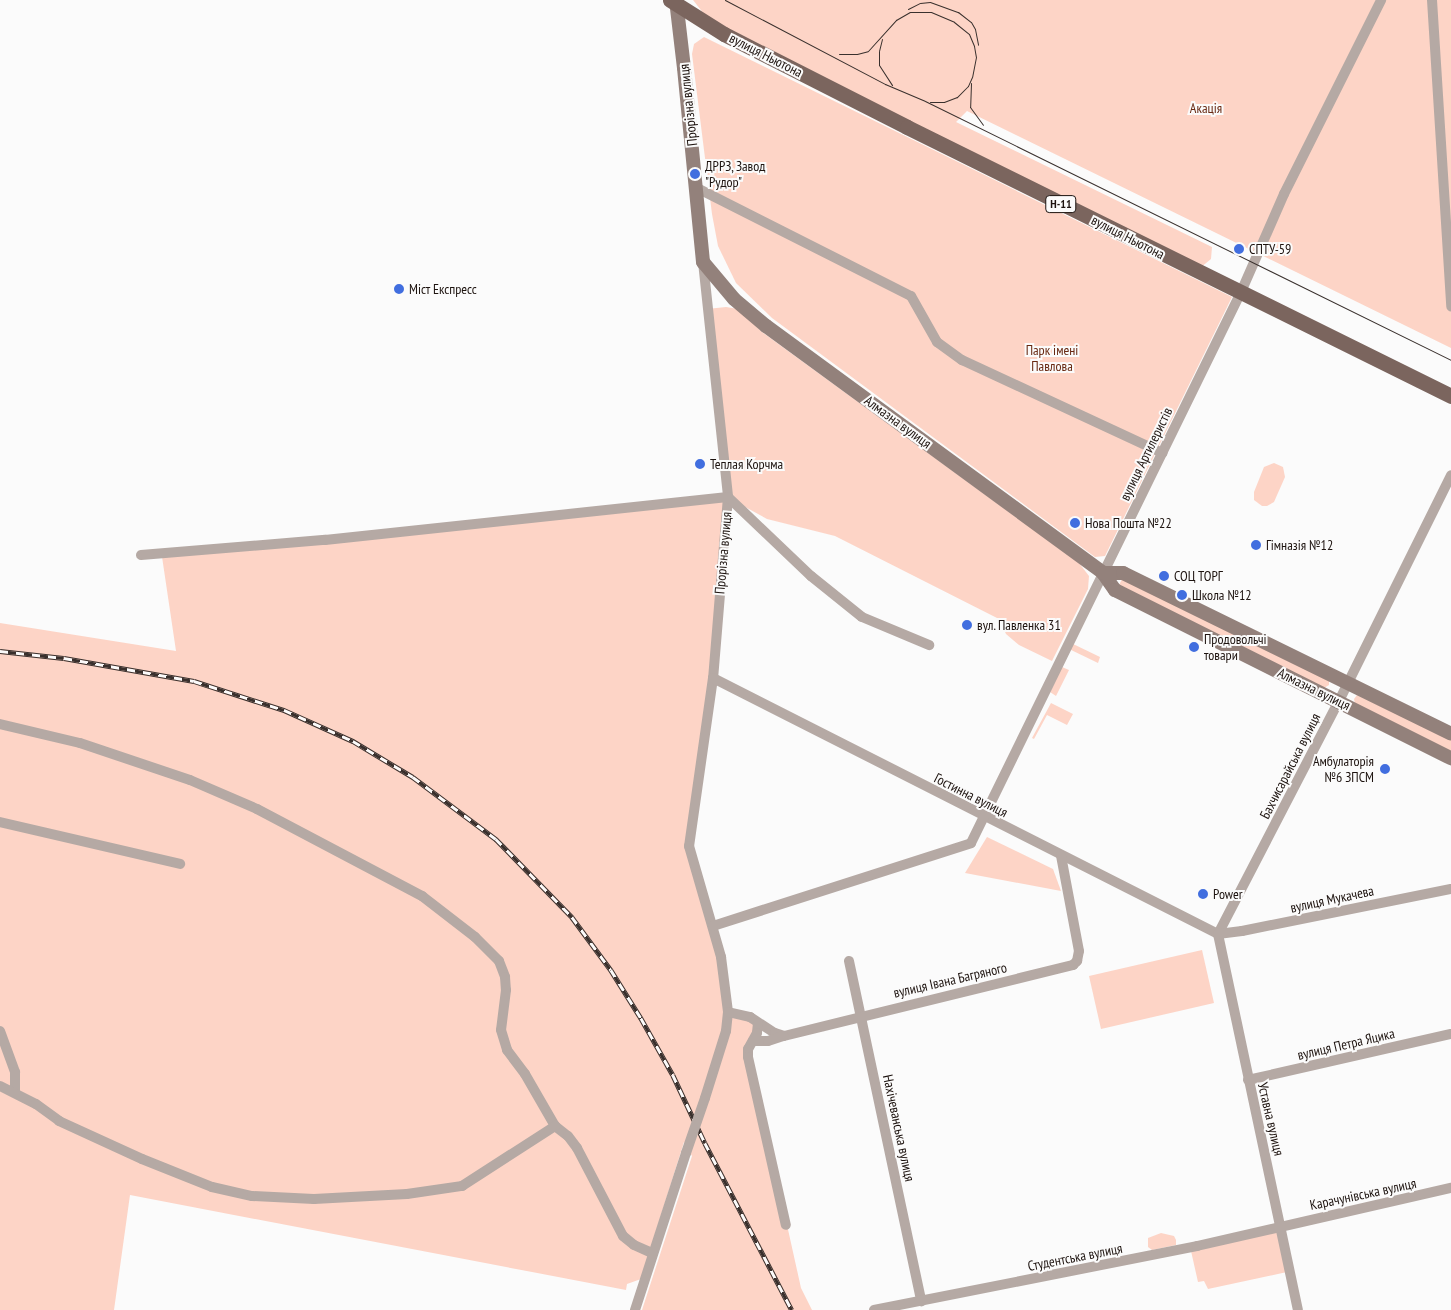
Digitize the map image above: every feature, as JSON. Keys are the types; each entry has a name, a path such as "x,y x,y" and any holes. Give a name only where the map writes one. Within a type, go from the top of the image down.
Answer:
{"main road":[{"name":"вулиця Ньютона","path":"674,1 724,34 1451,396"}],"street":[{"name":"вулиця Артилеристів","path":"713,926 971,843 1241,292 1284,194 1381,0"},
{"path":"1432,0 1451,306"},
{"name":"Прорізна вулиця","path":"635,1310 652,1253 705,1098 726,1030 728,1012 721,957 689,846 712,678 728,497 674,1"},
{"path":"695,187 911,296 937,342 962,360 1162,453"},
{"name":"Алмазна вулиця","path":"703,262 734,299 766,326 1103,573 1115,590 1451,758"},
{"name":"Бахчисарайська вулиця","path":"1218,934 1339,701 1451,475"},
{"path":"141,555 325,540 728,497 812,576 862,617 929,645"},
{"name":"Алмазна вулиця","path":"1103,573 1123,573 1451,734"},
{"name":"Гостинна вулиця","path":"712,678 1218,934"},
{"path":"0,724 80,743 190,780 257,809 422,896 475,936 499,961 505,977 506,990 501,1030 503,1041 555,1126 568,1136 577,1148 623,1236 634,1245 652,1253"},
{"path":"0,822 180,864"},
{"name":"вулиця Івана Багряного","path":"753,1041 768,1041 862,1016 1073,965 1077,962 1079,952 1061,856"},
{"name":"вулиця Мукачева","path":"1218,934 1242,931 1451,888"},
{"name":"Уставна вулиця","path":"1218,934 1248,1080 1282,1225 1298,1310"},
{"name":"Нахічеванська вулиця","path":"849,960 921,1301"},
{"path":"728,1012 750,1017 784,1036"},
{"path":"758,1023 757,1033 748,1049 748,1057 786,1225"},
{"path":"0,1031 15,1072 15,1092"},
{"name":"вулиця Петра Яцика","path":"1248,1080 1451,1034"},
{"path":"0,1086 15,1092 59,1121 135,1156 212,1187 252,1196 331,1198 407,1194 462,1186 555,1126"},
{"name":"Карачунівська вулиця","path":"1282,1225 1451,1188"},
{"name":"Студентська вулиця","path":"874,1310 1197,1246 1282,1225"}],"green space":[{"name":"Акація","path":"693,0 1451,0 1451,348 967,111 956,122 1212,247 1211,259 1200,268 736,34 704,14"},
{"name":"Парк імені Павлова","path":"704,37 1232,297 1105,556 1095,557 772,318 736,283 718,246 712,214 692,54 694,44"},
{"path":"726,307 738,309 762,332 1079,563 1089,576 1088,589 1052,661 1019,645 1006,634 999,619 835,536 767,519 729,498 713,678 689,846 713,926 728,1011 758,1023 748,1049 801,1288 812,1310 642,1310 692,1156 684,1142 641,1279 627,1284 626,1290 130,1195 114,1310 0,1310 0,623 176,651 161,550 325,540 728,497 707,309"},
{"path":"1274,463 1283,467 1285,477 1274,502 1267,506 1262,506 1254,500 1254,492 1264,467"},
{"path":"1122,579 1329,681 1329,685 1324,688 1119,585"},
{"path":"1069,642 1100,657 1098,663 1067,648"},
{"path":"1062,667 1069,670 1056,696 1050,692"},
{"path":"1357,695 1451,740 1451,752 1355,704 1354,699"},
{"path":"1051,703 1073,714 1067,725 1047,715 1034,739 1032,738"},
{"path":"987,837 1053,869 1061,891 965,873"},
{"path":"1202,950 1214,1003 1101,1029 1089,976"},
{"path":"1277,1232 1287,1272 1208,1289 1204,1281 1198,1282 1191,1251"},
{"path":"1161,1233 1174,1236 1176,1245 1152,1250 1148,1247 1148,1238"}],"tram line":[{"path":"725,0 885,84 925,101 1451,360"},
{"path":"908,9 920,3 930,2 958,12 971,22 975,29 978,45"},
{"path":"839,54 857,54 868,51 896,20 910,12 931,12 954,22 969,34 974,46 976,57 972,77 968,86 957,97 944,102 930,102"},
{"path":"882,39 879,51 879,65 892,85"},
{"path":"971,83 970,107 983,125"}],"railway":[{"path":"0,651 64,658 194,681 284,710 353,741 413,777 496,839 572,917 611,970 673,1075 705,1143 792,1310"}],"place":[{"name":"ДРРЗ, Завод \"Рудор\"","path":"695,174"},
{"name":"СПТУ-59","path":"1239,249"},
{"name":"Міст Експресс","path":"399,289"},
{"name":"Теплая Корчма","path":"700,464"},
{"name":"Нова Пошта №22","path":"1075,523"},
{"name":"Гімназія №12","path":"1256,545"},
{"name":"СОЦ ТОРГ","path":"1164,576"},
{"name":"Школа №12","path":"1182,595"},
{"name":"вул. Павленка 31","path":"967,625"},
{"name":"Продовольчі товари","path":"1194,647"},
{"name":"Амбулаторія №6 ЗПСМ","path":"1385,769"},
{"name":"Power","path":"1203,894"}]}
